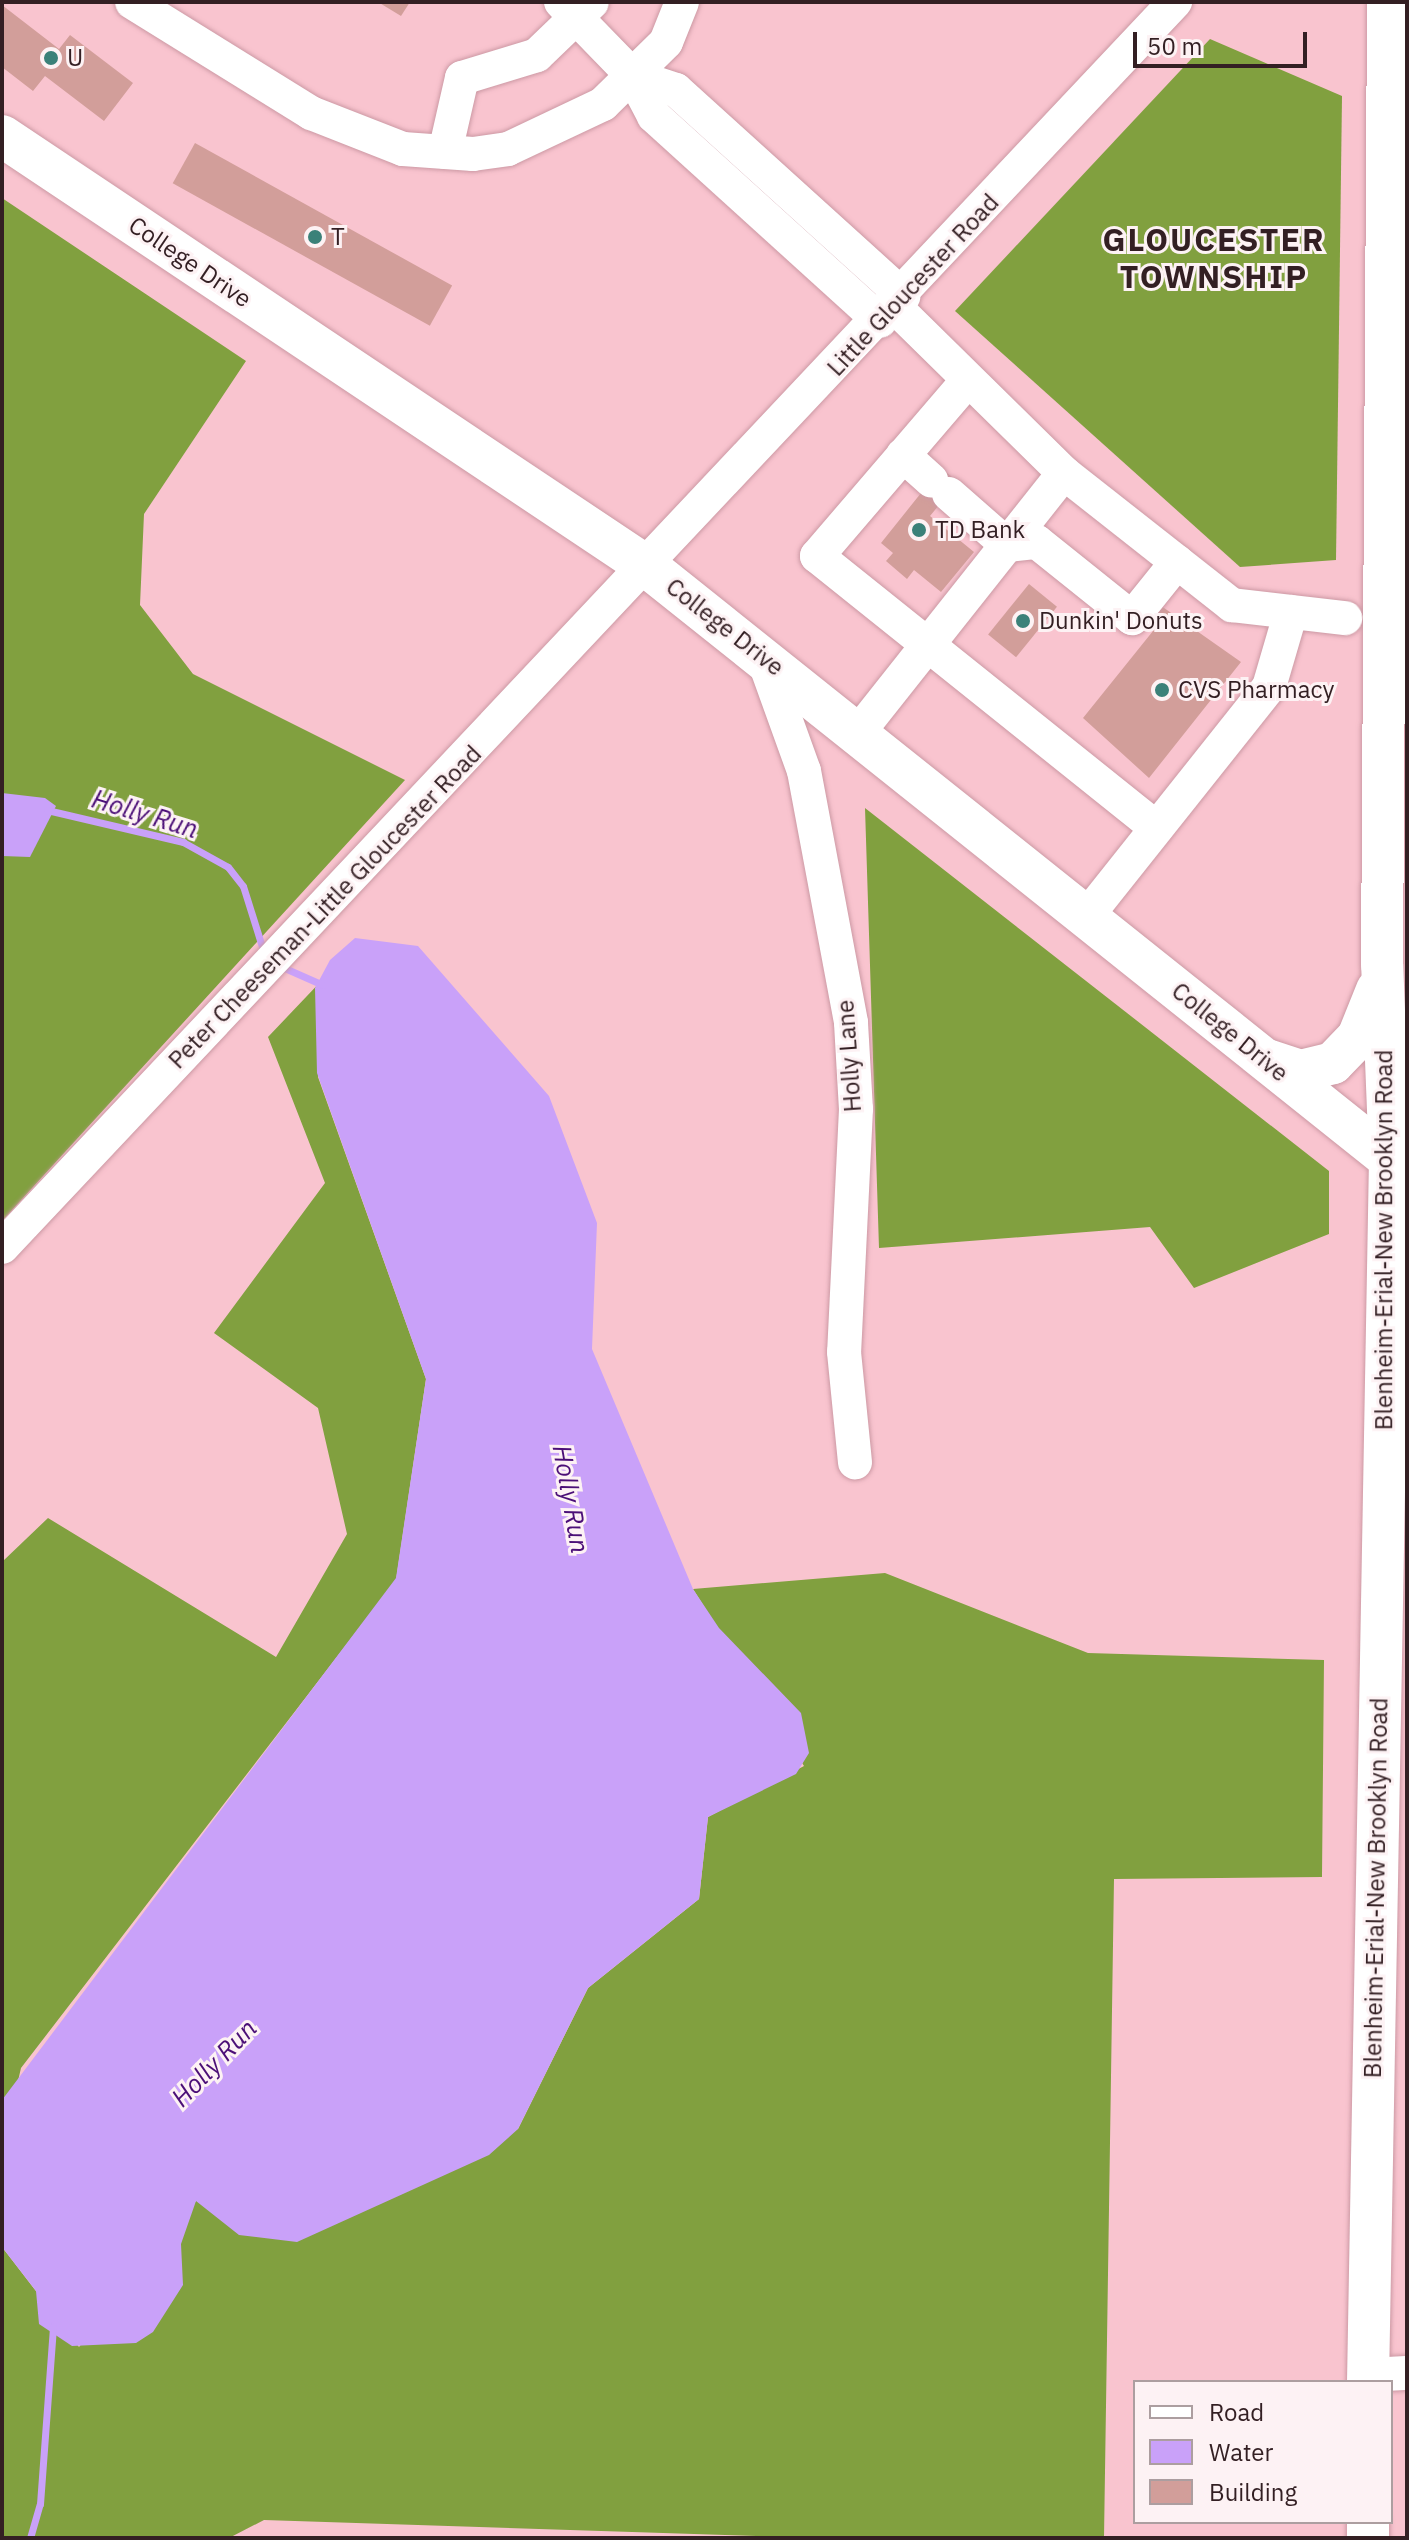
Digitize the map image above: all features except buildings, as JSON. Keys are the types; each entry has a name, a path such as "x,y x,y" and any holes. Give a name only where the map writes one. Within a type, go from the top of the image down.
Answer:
{"main road":[{"name":"Blenheim-Erial-New Brooklyn Road","path":"1379,5 1397,401 1385,595 1382,965 1398,1167 1385,1381 1381,2377"},
{"name":"College Drive","path":"2,136 649,568 1398,1167"},
{"path":"1264,1059 1301,1071 1342,1057 1370,1014 1382,965"},
{"path":"1385,1381 1407,1298"}],"street":[{"path":"132,2 311,113 378,143 445,152 508,149 578,120 633,76 666,42 682,2"},
{"name":"Little Gloucester Road","path":"649,568 1175,2"},
{"path":"445,152 462,78 537,55 577,8 633,76 654,116 770,222 892,308"},
{"path":"633,76 676,90 793,196 892,308 1064,473 1232,605 1345,618 1384,647"},
{"path":"770,222 793,196"},
{"path":"968,380 817,556 1157,828"},
{"path":"903,455 1007,545 1037,542 1132,618 1177,562"},
{"path":"857,734 1064,473"},
{"name":"Peter Cheeseman-Little Gloucester Road","path":"2,1247 649,568"},
{"path":"1345,618 1385,595"},
{"path":"1086,917 1269,687 1291,612"},
{"name":"Holly Lane","path":"764,660 804,771 851,1023 856,1109 844,1352 855,1462"}],"green space":[{"path":"1210,39 1342,96 1336,560 1240,567 955,311"},
{"path":"2,198 246,361 144,514 140,605 193,674 405,780 2,1221"},
{"path":"865,808 1329,1171 1329,1234 1194,1288 1150,1227 879,1248"},
{"path":"345,956 318,1077 426,1379 396,1580 21,2068 2,2150 2,1562 48,1518 276,1657 347,1534 318,1408 214,1333 325,1183 268,1037"},
{"path":"885,1573 1088,1653 1324,1660 1322,1877 1114,1879 1104,2538 818,2538 264,2520 229,2538 2,2538 2,2247 79,2347 196,2201 518,2129 588,1988 699,1899 708,1817 804,1766 693,1589"}],"water":[{"path":"2,793 45,798 56,806 30,857 2,856"},
{"path":"355,938 418,946 549,1096 597,1223 592,1349 693,1589 719,1628 801,1713 809,1753 796,1774 708,1817 699,1899 588,1988 518,2129 489,2155 297,2242 239,2235 196,2201 181,2244 183,2285 153,2332 136,2343 72,2346 39,2324 36,2291 2,2247 2,2100 396,1578 426,1379 317,1073 315,988 330,960"}],"waterway":[{"name":"Holly Run","path":"47,810 183,842 228,867 243,886 264,953"},
{"name":"Holly Run","path":"280,966 323,985"},
{"name":"Holly Run","path":"30,2538 40,2504 53,2326"}],"place":[{"name":"U","path":"51,58"},
{"name":"T","path":"315,237"},
{"name":"TD Bank","path":"919,530"},
{"name":"Dunkin' Donuts","path":"1023,621"},
{"name":"CVS Pharmacy","path":"1162,690"}],"district":[{"name":"GLOUCESTER TOWNSHIP","path":"1214,258"}]}
